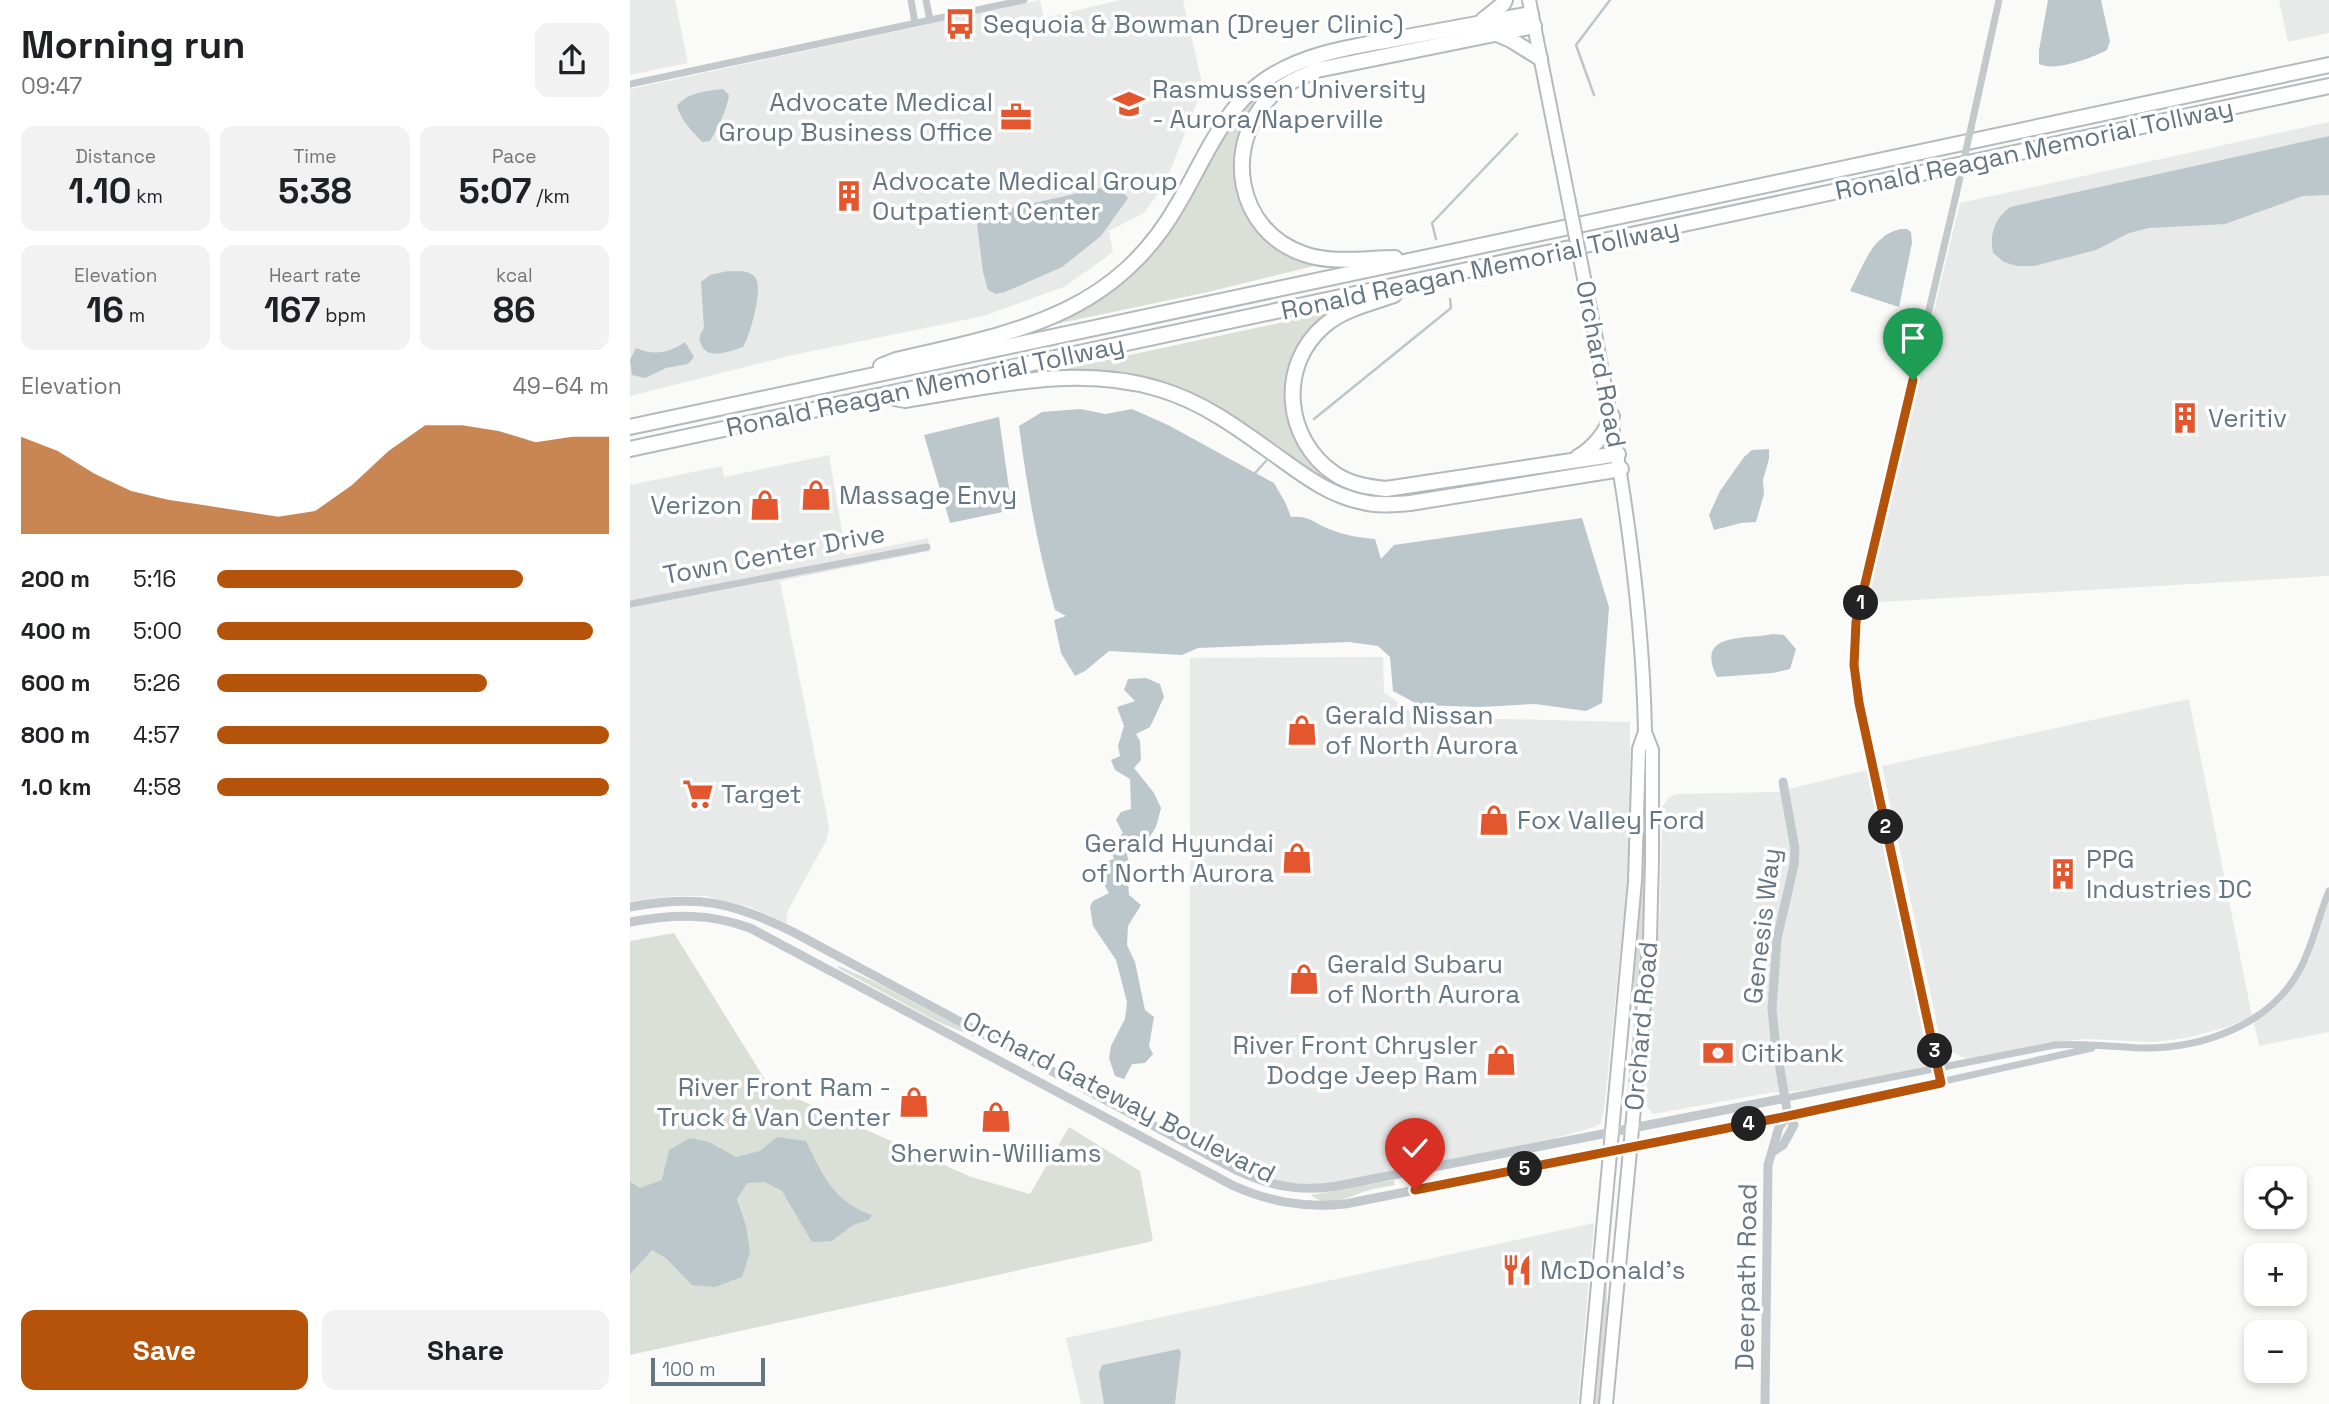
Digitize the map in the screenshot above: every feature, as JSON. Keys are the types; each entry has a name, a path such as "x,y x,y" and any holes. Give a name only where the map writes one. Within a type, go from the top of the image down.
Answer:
{"highway":[{"path":"1476,23 1489,16 1505,0"},
{"path":"847,380 896,360 1005,334 1041,322 1106,287 1137,259 1170,220 1228,115 1253,89 1279,71 1323,53 1531,13"},
{"path":"1428,257 1318,258 1285,244 1264,227 1245,192 1241,163 1245,140 1255,117 1272,94 1317,70 1496,34 1531,13"},
{"path":"1496,34 1540,58"},
{"name":"Ronald Reagan Memorial Tollway","path":"630,426 2329,65"},
{"name":"Ronald Reagan Memorial Tollway","path":"630,449 2329,86"},
{"path":"1444,276 1340,315 1314,336 1299,360 1292,387 1293,411 1307,446 1324,466 1336,475 1365,487 1386,489 1618,454"},
{"path":"878,396 905,400 1045,378 1095,377 1137,383 1161,389 1207,408 1304,476 1334,493 1379,504 1410,503 1621,469"},
{"path":"1572,461 1594,447 1612,416"}],"main road":[{"name":"Orchard Road","path":"1531,13 1621,469 1638,606 1645,732 1652,750 1650,939 1606,1404"},
{"name":"Orchard Road","path":"1587,1404 1635,881 1639,749 1645,732"}],"street":[{"path":"911,0 915,23"},
{"path":"926,0 930,20"},
{"path":"630,83 1024,0"},
{"path":"1941,1083 1859,703 1854,665 1856,622 1999,0"},
{"name":"Town Center Drive","path":"630,604 927,547"},
{"name":"Genesis Way","path":"1783,782 1795,849 1794,865 1777,939 1772,1009 1788,1116"},
{"name":"Orchard Gateway Boulevard","path":"630,907 672,901 700,901 726,905 754,914 804,938 1238,1171 1276,1186 1297,1189 1337,1186 2055,1045 2143,1048 2173,1046 2216,1036 2241,1027 2263,1013 2282,996 2308,953 2329,891"},
{"name":"Orchard Gateway Boulevard","path":"630,922 666,915 705,916 736,923 763,934 1232,1185 1273,1201 1306,1206 1345,1204 1611,1152 2103,1046"},
{"name":"Deerpath Road","path":"1765,1404 1768,1165 1774,1151 1774,1139 1788,1116"}],"shaded area":[{"path":"630,0 675,0 688,63 630,75"},
{"path":"1040,0 1044,18 1121,0 1183,0 1203,87 1165,184 1144,213 1109,231 1113,252 1066,286 984,316 793,355 630,396 630,89"},
{"path":"2048,0 2101,0 2110,41 2107,50 2064,65 2039,64"},
{"path":"2279,0 2329,0 2329,33 2288,42"},
{"path":"1284,76 1252,110 1239,133 1236,146 1238,178 1245,204 1315,264 1314,266 1208,292 1046,326 1104,296 1142,264 1185,207 1232,121 1250,101"},
{"path":"723,89 729,95 724,112 710,141 702,142 684,120 677,106 692,95"},
{"path":"2329,122 2329,576 1863,603 1960,203"},
{"path":"2329,136 2329,195 2303,196 2225,224 2149,228 2129,233 2096,250 2034,266 2017,266 2004,262 1993,253 1994,227 2000,216 2010,207"},
{"path":"1101,188 1120,191 1128,198 1101,236 1062,267 1005,292 996,294 988,290 976,216"},
{"path":"1900,229 1911,232 1912,243 1899,307 1850,291 1875,245 1882,238"},
{"path":"728,271 746,272 755,277 758,291 752,323 743,347 726,352 708,352 700,340 704,328 701,282 710,275"},
{"path":"1331,312 1295,358 1298,422 1301,446 1307,459 1346,488 1345,491 1324,482 1241,422 1193,395 1108,373 1055,371"},
{"path":"685,342 694,357 688,364 666,368 645,378 632,375 630,360 636,348 661,352"},
{"path":"1080,409 1106,414 1132,409 1168,425 1274,483 1291,517 1307,518 1346,535 1375,539 1381,559 1394,545 1582,518 1609,607 1602,703 1586,711 1535,704 1480,707 1419,705 1393,691 1390,657 1378,646 1349,642 1198,648 1182,655 1109,651 1075,676 1061,653 1054,620 1066,616 1055,610 1049,587 1034,519 1019,426 1042,412"},
{"path":"999,417 1012,510 950,523 924,435"},
{"path":"1769,449 1763,480 1764,494 1756,522 1714,530 1709,515 1720,491 1752,450"},
{"path":"829,455 846,555 928,538 930,551 780,581 827,816 829,829 826,841 788,910 786,923 750,907 705,896 674,896 630,902 630,485 722,466 724,477"},
{"path":"1784,635 1796,649 1790,669 1773,673 1717,677 1712,652 1717,645 1726,640"},
{"path":"1383,657 1384,692 1418,717 1630,722 1630,828 1626,895 1604,1111 1601,1123 1595,1127 1545,1141 1326,1184 1282,1183 1242,1169 1190,1140 1190,658"},
{"path":"1146,678 1160,684 1164,697 1150,727 1136,734 1140,741 1141,760 1134,768 1154,793 1161,808 1156,827 1149,838 1134,836 1135,842 1143,847 1143,855 1127,853 1138,880 1128,882 1129,895 1141,905 1128,926 1127,945 1135,962 1145,1010 1154,1017 1149,1046 1153,1054 1145,1063 1132,1064 1124,1079 1115,1076 1109,1058 1111,1046 1125,1019 1127,1002 1116,960 1093,926 1090,907 1093,901 1109,893 1097,872 1105,862 1114,859 1109,845 1123,833 1116,820 1121,812 1131,809 1130,779 1115,770 1111,760 1120,756 1118,746 1124,726 1117,707 1135,701 1124,690 1128,679"},
{"path":"2189,699 2252,1016 2228,1027 2185,1038 2154,1042 2085,1039 2046,1043 1970,1060 1942,1048 1882,766"},
{"path":"1643,744 1647,744 1645,940 1637,1024 1634,1024 1634,952 1644,807"},
{"path":"1871,769 1935,1068 1653,1114 1647,1107 1645,1075 1660,913 1662,807 1668,798 1676,794 1776,792"},
{"path":"2329,900 2329,1032 2259,1046 2254,1022 2280,1003 2295,984 2309,959"},
{"path":"674,933 769,1086 971,1177 1030,1194 1069,1127 1140,1171 1153,1241 630,1355 630,941"},
{"path":"839,966 877,983 976,1035 975,1037 938,1022 838,968"},
{"path":"777,1137 806,1141 838,1195 872,1215 869,1220 853,1225 832,1241 812,1242 782,1191 765,1182 747,1183 737,1199 746,1226 750,1252 742,1277 715,1287 692,1285 666,1258 652,1250 630,1274 630,1182 640,1188 662,1180 669,1150 690,1138 709,1142 736,1157 760,1151"},
{"path":"1394,1180 1395,1185 1338,1200 1324,1201 1311,1195"},
{"path":"1594,1223 1578,1404 1081,1404 1066,1338"},
{"path":"1605,1260 1607,1339 1601,1404 1591,1404"},
{"path":"1179,1349 1181,1352 1175,1404 1104,1404 1099,1373 1102,1365"}],"waterway":[{"path":"1594,95 1576,45 1610,0"},
{"path":"1436,239 1432,223 1517,134"},
{"path":"1314,419 1451,308 1450,299"},
{"path":"1255,473 1266,461"}],"place":[{"name":"Sequoia & Bowman (Dreyer Clinic)","path":"960,24"},
{"name":"Rasmussen University - Aurora/Naperville","path":"1129,104"},
{"name":"Advocate Medical Group Business Office","path":"1016,117"},
{"name":"Advocate Medical Group Outpatient Center","path":"849,196"},
{"name":"Veritiv","path":"2185,418"},
{"name":"Massage Envy","path":"816,495"},
{"name":"Verizon","path":"765,505"},
{"name":"Gerald Nissan of North Aurora","path":"1302,730"},
{"name":"Target","path":"698,794"},
{"name":"Fox Valley Ford","path":"1494,820"},
{"name":"Gerald Hyundai of North Aurora","path":"1297,858"},
{"name":"PPG Industries DC","path":"2063,874"},
{"name":"Gerald Subaru of North Aurora","path":"1304,979"},
{"name":"Citibank","path":"1718,1053"},
{"name":"River Front Chrysler Dodge Jeep Ram","path":"1501,1060"},
{"name":"River Front Ram - Truck & Van Center","path":"914,1102"},
{"name":"Sherwin-Williams","path":"996,1117"},
{"name":"McDonald's","path":"1517,1270"}],"route":[{"path":"1415,1190 1941,1083 1859,703 1854,665 1856,622 1913,380"}]}
